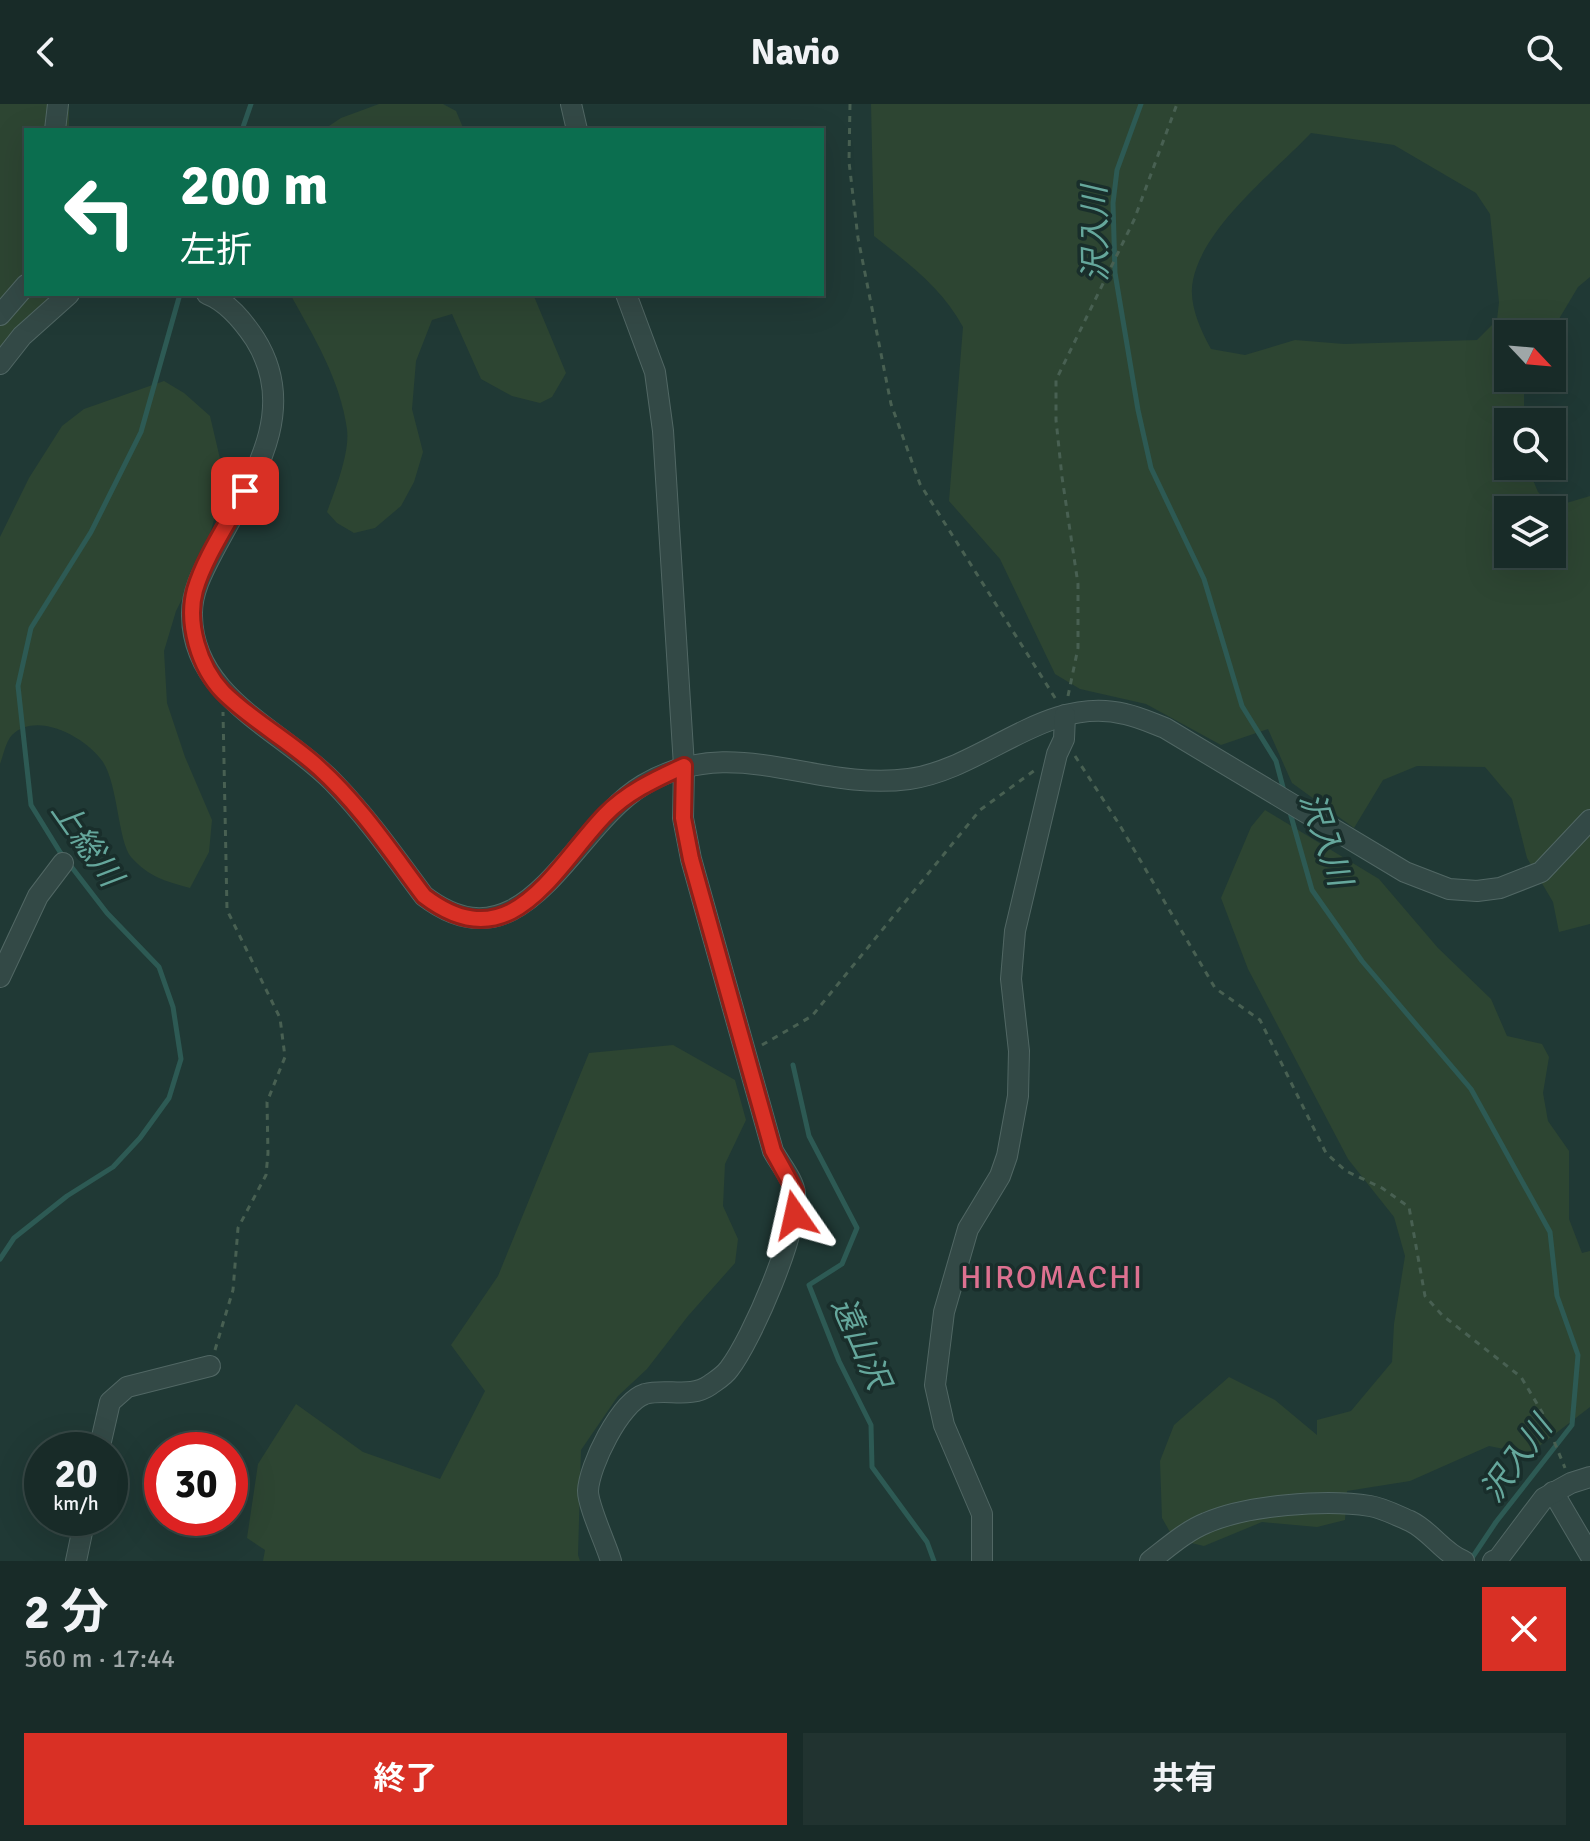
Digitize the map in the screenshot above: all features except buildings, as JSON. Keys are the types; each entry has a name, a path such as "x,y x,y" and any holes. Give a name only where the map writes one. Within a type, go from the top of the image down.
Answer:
{"street":[{"path":"55,128 58,104"},
{"path":"571,104 577,128"},
{"path":"0,315 24,287"},
{"path":"0,364 22,336 67,296"},
{"path":"212,296 244,322 264,354 274,391 271,431 257,469 195,590 192,617 198,651 205,668 222,691 319,767 351,800 424,896 438,907 480,919 510,912 549,884 606,814 643,785 684,766 742,761 861,781 910,779 956,767 1010,738 1065,715 1123,713 1165,728 1343,837 1405,872 1449,889 1477,891 1514,885 1541,872 1590,820"},
{"path":"611,1561 588,1493 596,1459 624,1409 644,1394 685,1394 707,1388 727,1372 760,1315 795,1215 795,1191 773,1151 743,1052 691,859 683,818 684,766 663,431 655,372 627,296"},
{"path":"982,1561 982,1514 944,1425 935,1385 944,1312 968,1229 1000,1176 1007,1156 1018,1096 1019,1051 1011,979 1015,931 1065,715"},
{"path":"0,977 38,896 63,863"},
{"path":"103,1432 110,1402 127,1387 210,1366"},
{"path":"1493,1561 1498,1559 1544,1498 1571,1484 1590,1555"},
{"path":"1150,1561 1204,1523 1238,1513 1323,1503 1372,1506 1409,1520 1428,1531 1455,1557 1464,1561"},
{"path":"76,1561 81,1536"}],"path":[{"path":"850,104 849,162 858,238 891,404 920,484 1065,715"},
{"path":"1065,715 1078,648 1078,584 1056,420 1056,380 1134,220 1177,104"},
{"path":"210,1366 233,1290 238,1228 266,1175 267,1102 285,1057 280,1018 227,910 222,691"},
{"path":"743,1052 774,1039 812,1016 980,810 1060,747 1119,824 1215,988 1260,1020 1326,1153 1346,1171 1382,1188 1409,1207 1425,1296 1442,1315 1521,1377 1542,1412 1571,1484"}],"green space":[{"path":"0,104 69,104 69,128 24,128 24,296 48,296 46,314 0,360"},
{"path":"379,104 443,104 456,111 463,128 326,128 341,118"},
{"path":"871,104 1590,104 1590,277 1578,287 1558,320 1497,320 1499,302 1490,214 1476,193 1394,145 1311,133 1225,220 1200,260 1193,280 1192,298 1199,324 1211,349 1245,355 1295,340 1344,344 1477,340 1494,323 1494,392 1524,392 1524,408 1494,408 1494,480 1533,480 1542,496 1494,496 1494,568 1566,568 1566,503 1590,496 1590,924 1559,932 1553,902 1527,858 1512,799 1485,767 1417,766 1383,780 1354,828 1292,783 1268,729 1221,745 1146,704 1080,689 1055,674 1000,559 949,501 963,327 935,288 874,236"},
{"path":"291,296 534,296 566,373 552,397 540,403 512,396 481,379 452,314 432,320 416,361 412,409 423,452 414,482 401,506 375,528 354,533 337,523 327,512 341,471 347,429 339,393"},
{"path":"164,381 184,393 210,416 221,463 219,501 205,553 176,611 164,651 167,703 185,757 212,820 209,852 190,888 158,877 131,857 123,839 108,772 96,753 74,736 48,726 22,728 10,738 0,764 0,537 29,478 62,426 84,409"},
{"path":"1265,810 1379,879 1438,948 1491,999 1507,1036 1542,1044 1549,1057 1543,1093 1548,1121 1569,1151 1569,1219 1582,1253 1590,1251 1590,1407 1529,1454 1489,1446 1410,1481 1347,1491 1345,1520 1317,1527 1262,1522 1204,1546 1174,1539 1162,1518 1160,1461 1174,1425 1229,1377 1275,1400 1317,1435 1317,1420 1351,1411 1392,1362 1394,1324 1405,1256 1394,1217 1348,1159 1248,969 1221,898 1251,827"},
{"path":"673,1045 735,1080 746,1120 725,1164 723,1206 738,1239 735,1263 647,1369 618,1396 581,1450 580,1561 263,1561 265,1550 247,1538 258,1464 296,1404 363,1452 440,1479 485,1391 451,1345 498,1276 589,1053"}],"waterway":[{"name":"上総川","path":"243,128 251,104"},
{"name":"沢入川","path":"1141,104 1117,170 1113,203 1115,273 1138,410 1151,468 1204,579 1242,706 1276,761 1284,791"},
{"name":"上総川","path":"0,1259 14,1238 67,1196 113,1167 140,1138 169,1098 181,1059 173,1007 159,967 107,913 60,852 31,805 18,686 31,628 91,532 141,432 179,296"},
{"name":"沢入川","path":"1289,809 1312,890 1362,961 1471,1089 1550,1232 1557,1296 1578,1355 1572,1425 1496,1522 1470,1561"},
{"name":"遠山沢","path":"793,1065 809,1136 857,1228 842,1264 809,1285 839,1361 871,1425 872,1467 927,1542 934,1561"}],"district":[{"name":"HIROMACHI","path":"1052,1277"}],"route":[{"path":"245,491 195,590 192,617 198,651 205,668 222,691 319,767 351,800 424,896 438,907 480,919 510,912 549,884 606,814 643,785 684,766 683,818 691,859 773,1151 795,1191 795,1215"}]}
